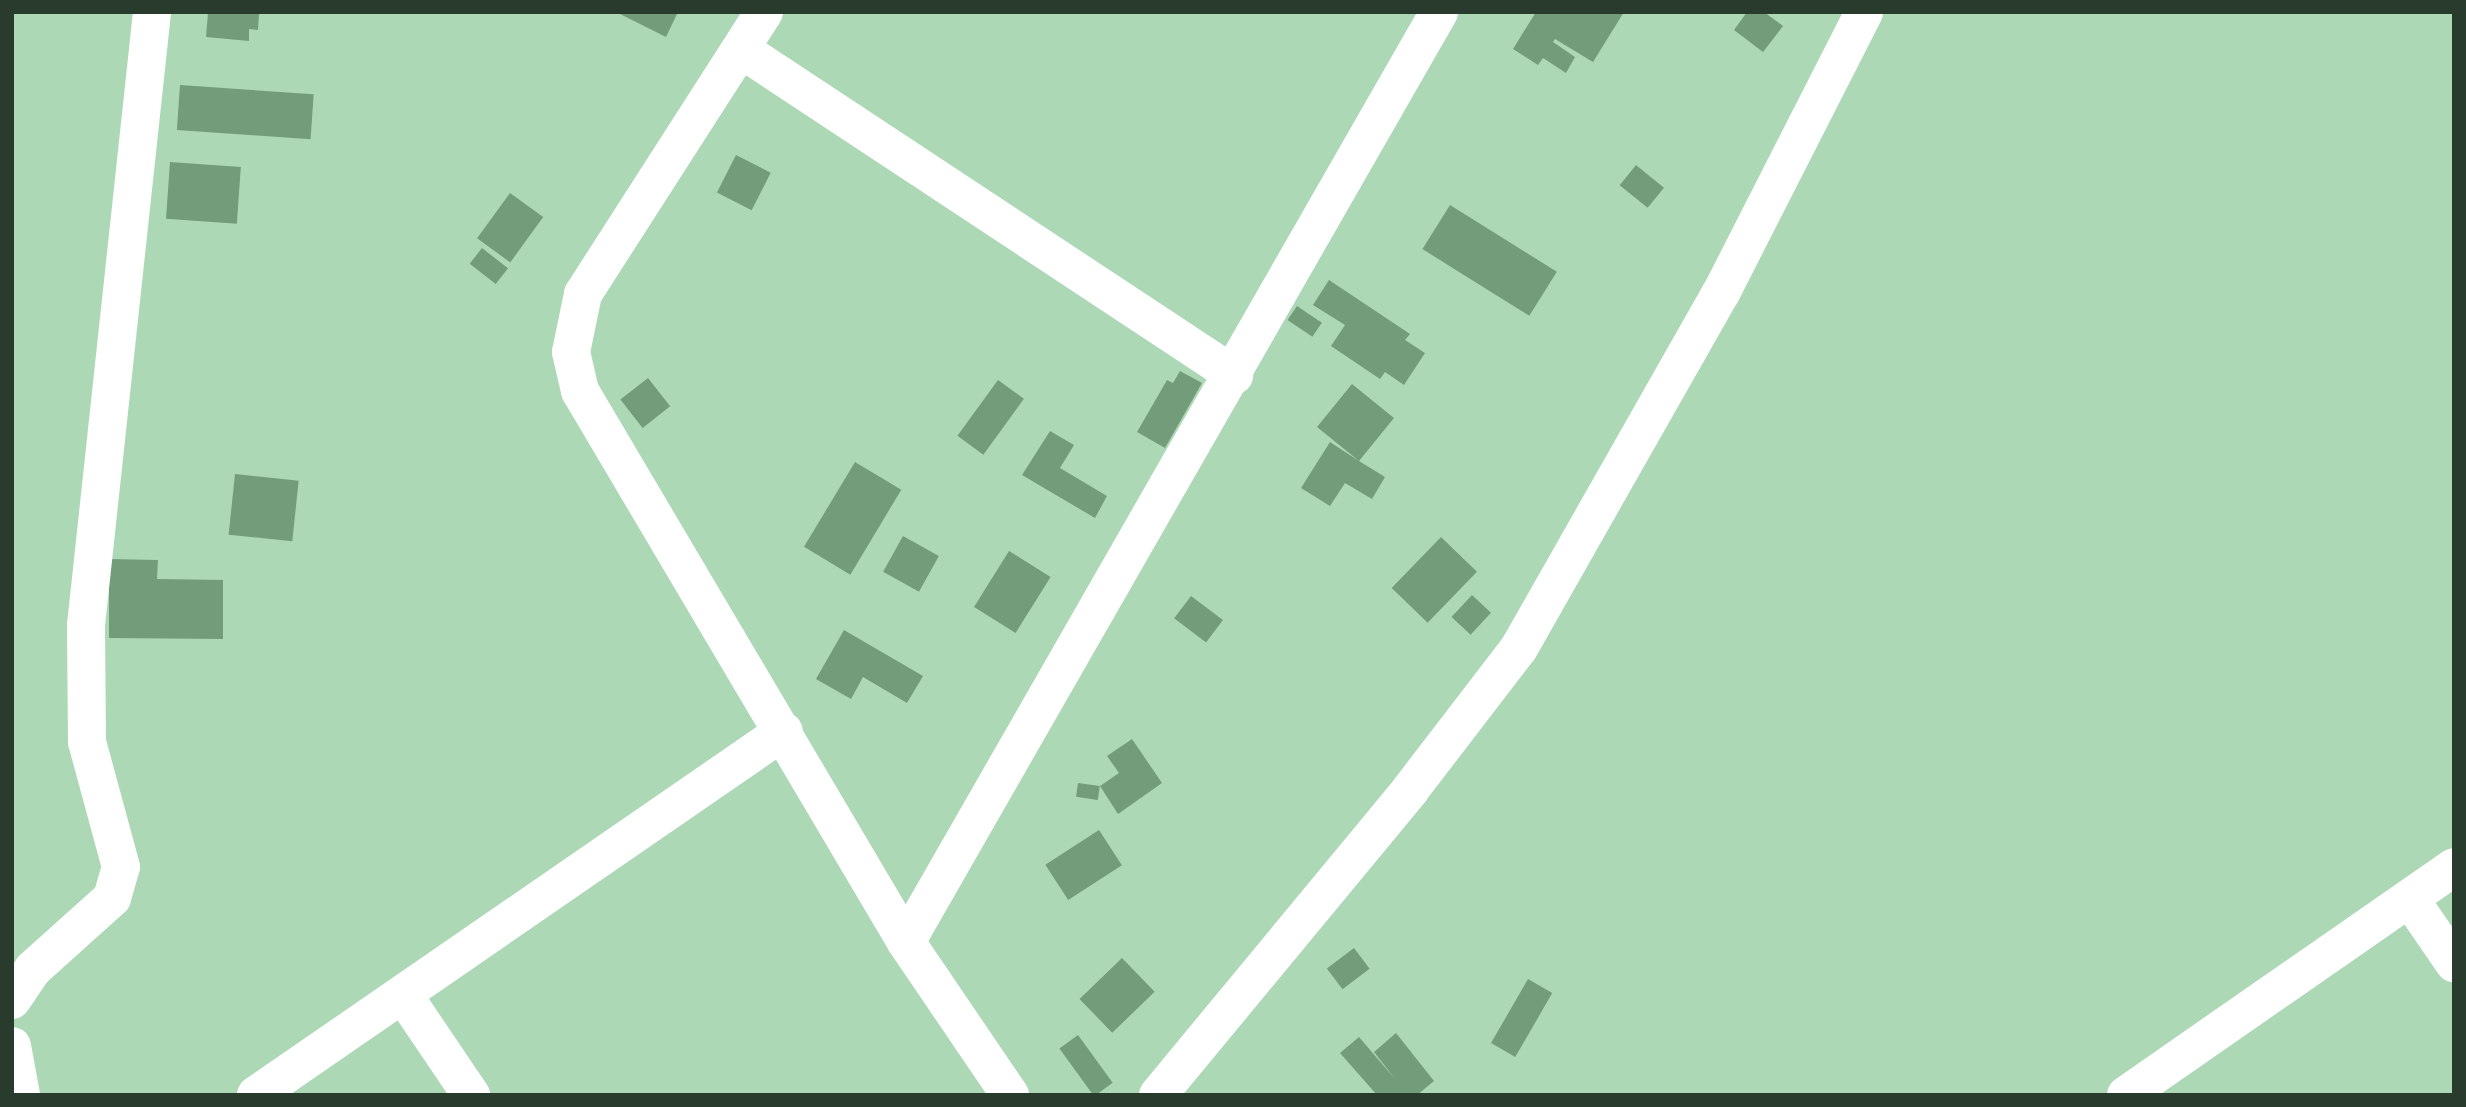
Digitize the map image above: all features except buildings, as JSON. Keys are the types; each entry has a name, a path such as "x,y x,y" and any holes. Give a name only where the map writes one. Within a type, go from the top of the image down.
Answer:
{"street":[{"path":"12,1000 33,969 111,898 121,867 87,742 86,625 152,12"},
{"path":"764,12 583,294 571,352 580,391 784,731 906,942 1010,1095"},
{"path":"906,942 1234,375 1439,12"},
{"path":"1158,1095 1410,790 1519,648 1721,293 1864,12"},
{"path":"742,50 1234,375"},
{"path":"256,1095 404,996 784,731"},
{"path":"2126,1095 2454,867"},
{"path":"2410,899 2454,963"},
{"path":"404,996 471,1095"},
{"path":"12,1046 21,1095"}]}
